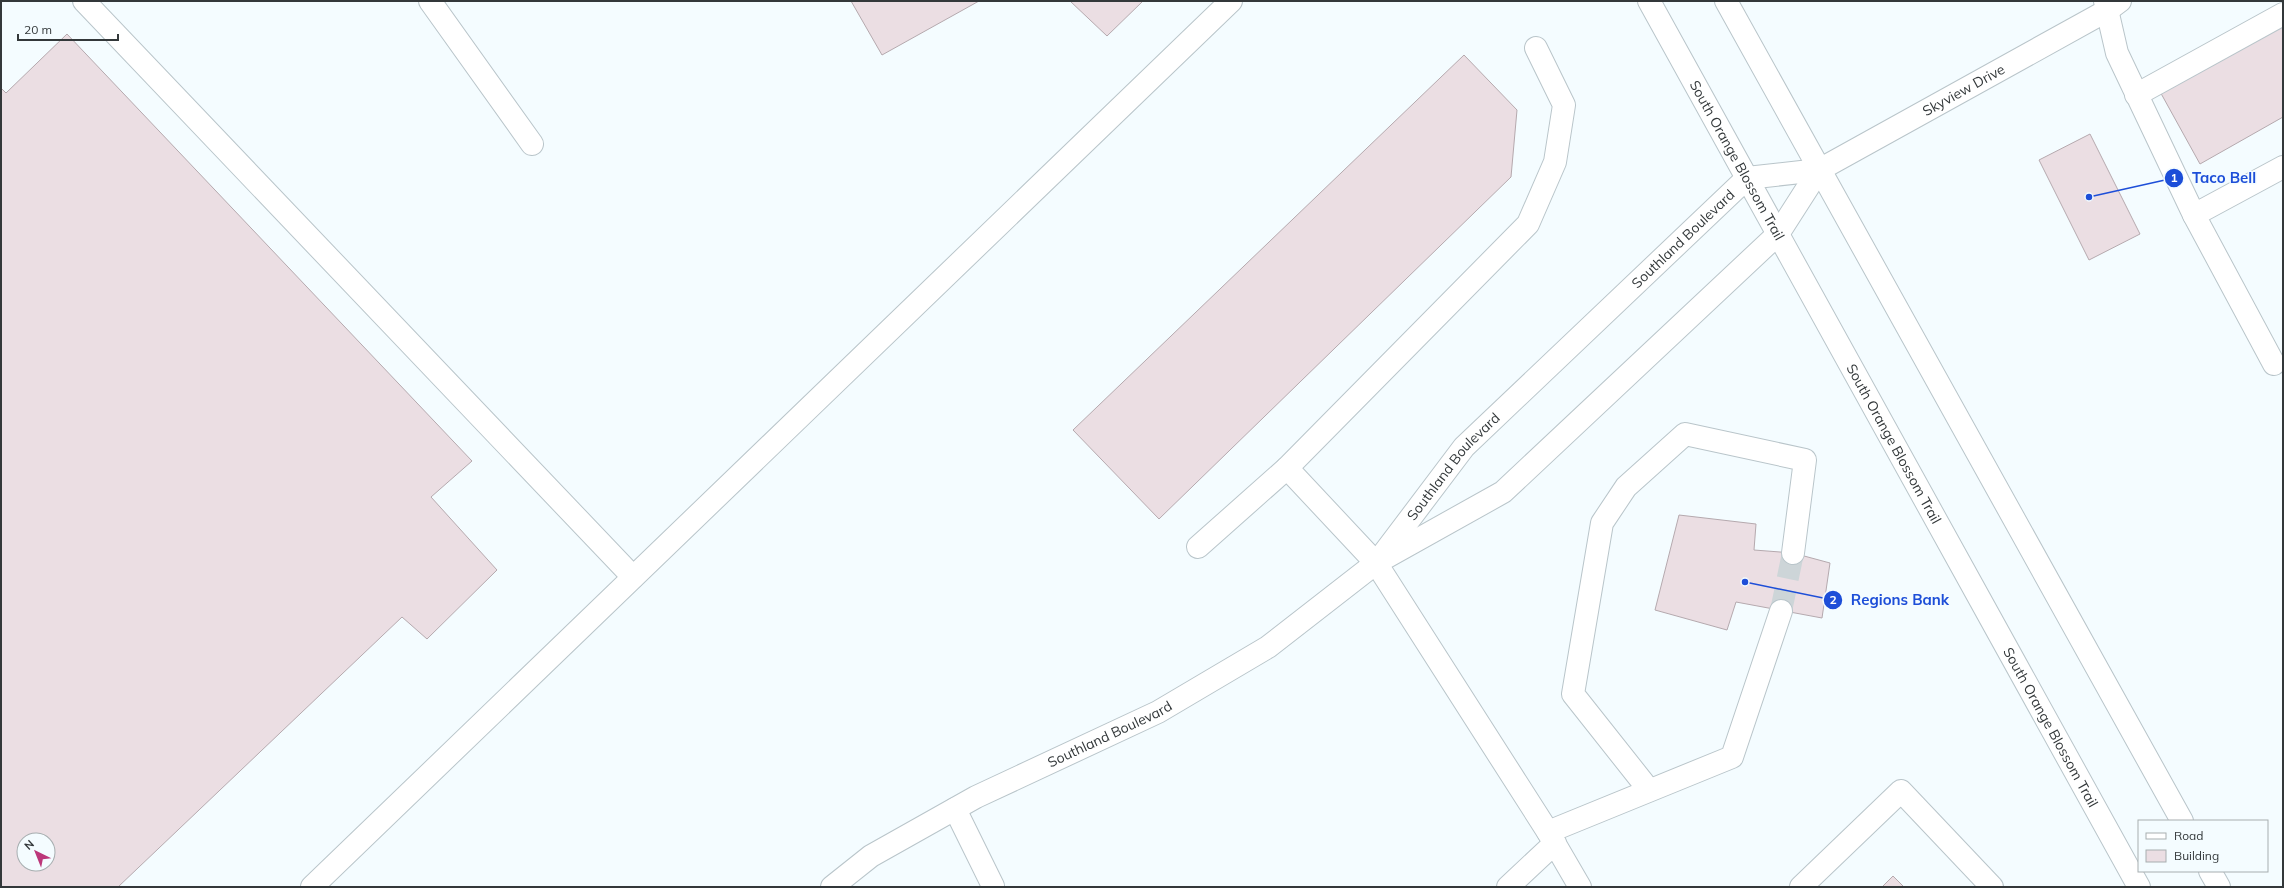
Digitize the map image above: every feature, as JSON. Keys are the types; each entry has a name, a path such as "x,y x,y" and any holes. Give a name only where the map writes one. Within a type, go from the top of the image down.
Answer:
{"street":[{"path":"84,1 633,577"},
{"path":"430,1 532,144"},
{"path":"312,887 1231,1"},
{"name":"South Orange Blossom Trail","path":"1649,1 2139,887"},
{"path":"1726,1 2181,820"},
{"name":"Skyview Drive","path":"1819,170 2111,4 2133,1"},
{"path":"2111,4 2117,53 2136,95 2194,215 2274,364"},
{"path":"2136,95 2283,14"},
{"path":"1198,547 1286,468 1528,224 1555,162 1564,104 1536,48"},
{"path":"2194,215 2283,168"},
{"name":"Southland Boulevard","path":"1376,563 1464,447 1747,178 1819,170"},
{"name":"Southland Boulevard","path":"832,887 871,856 955,808 1158,712 1240,664 1268,647 1376,563 1504,492 1778,234 1819,170"},
{"path":"1649,790 1573,694 1602,523 1626,487 1686,434 1805,460 1793,553"},
{"path":"1286,468 1376,563 1551,838 1580,887"},
{"path":"1508,887 1551,838 1649,790 1732,757 1781,611"},
{"path":"1801,887 1901,791 1992,887"},
{"path":"955,808 993,886"},
{"path":"2211,872 2219,887"}],"building":[{"path":"851,1 979,1 882,55"},
{"path":"1070,1 1143,1 1107,36"},
{"path":"2283,20 2283,117 2200,164 2158,88"},
{"path":"67,34 472,461 431,497 497,570 427,639 402,617 118,887 1,887 1,88 6,93"},
{"path":"1464,55 1517,110 1511,177 1159,519 1073,430"},
{"path":"2090,134 2140,234 2089,260 2039,160"},
{"path":"1679,515 1756,524 1754,550 1793,553 1830,563 1822,618 1736,602 1727,630 1655,610"},
{"path":"1893,876 1904,887 1882,887"}],"tunnel":[{"path":"1781,611 1793,553"}],"place":[{"name":"Taco Bell","path":"2089,197"},
{"name":"Regions Bank","path":"1745,582"}]}
